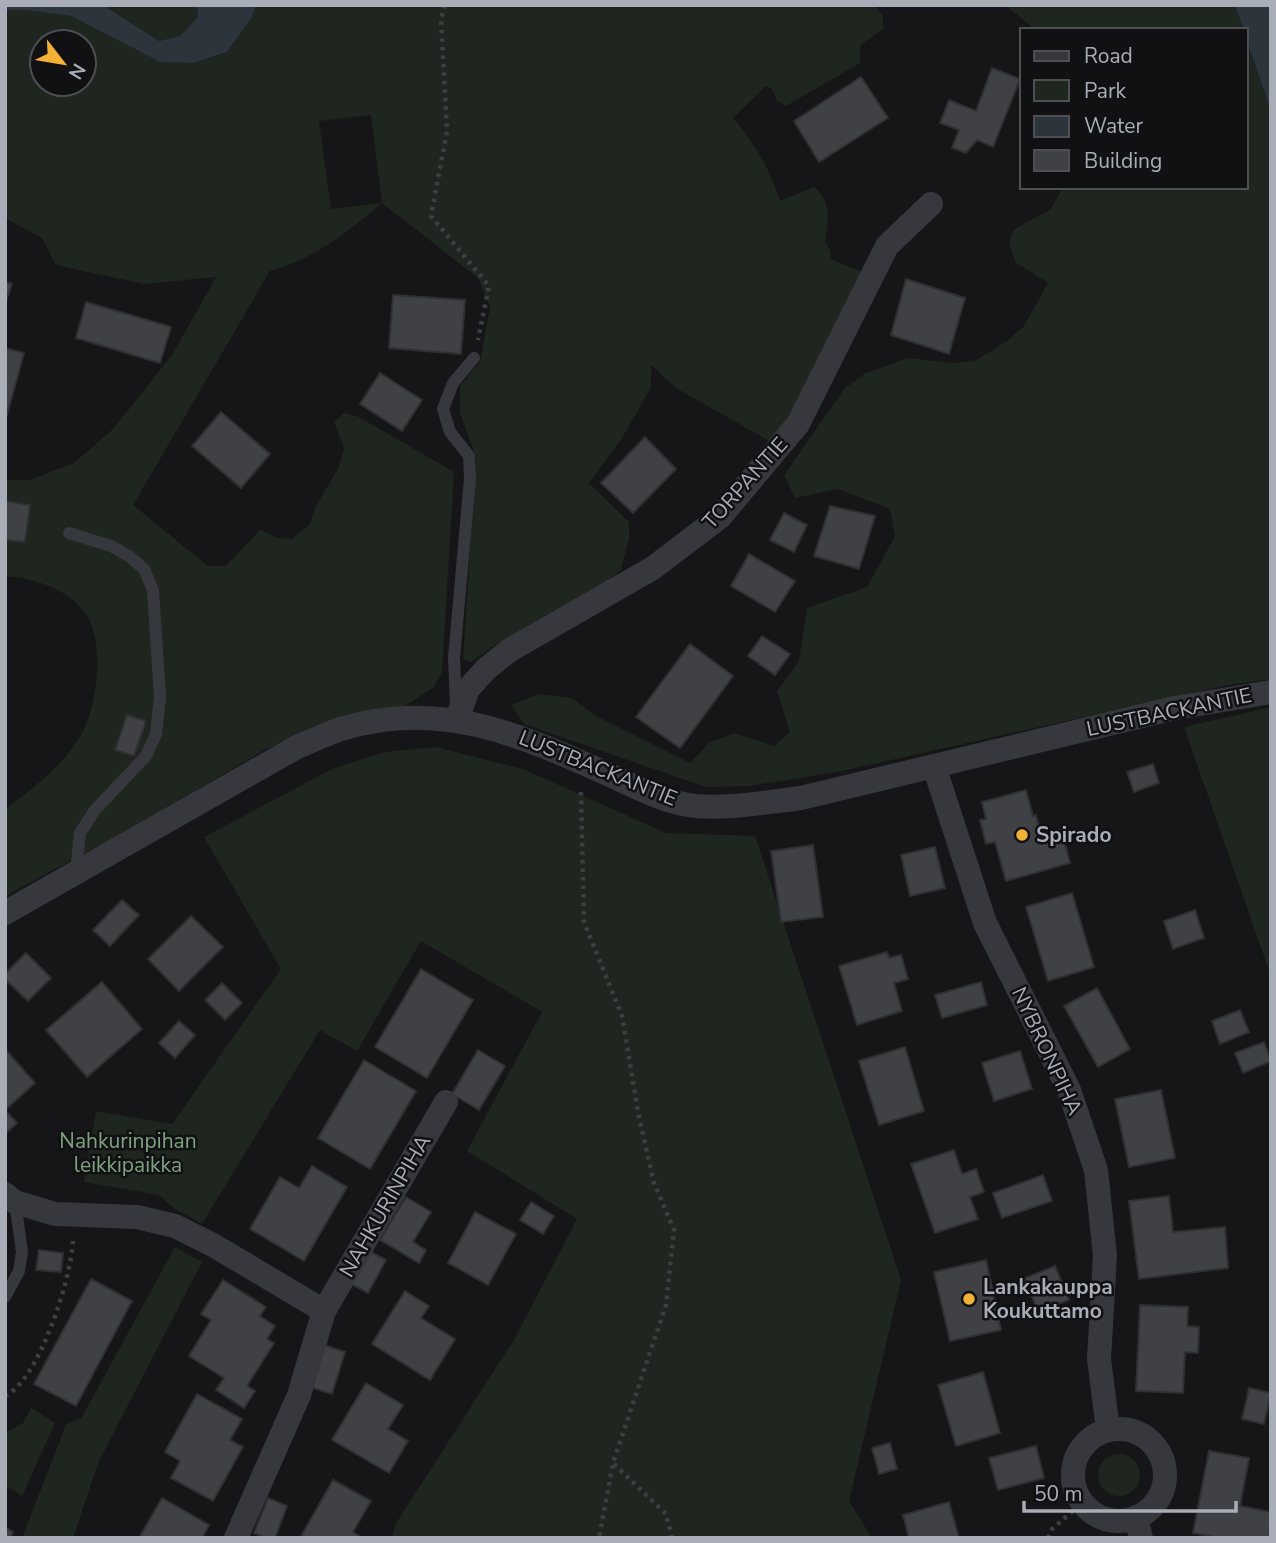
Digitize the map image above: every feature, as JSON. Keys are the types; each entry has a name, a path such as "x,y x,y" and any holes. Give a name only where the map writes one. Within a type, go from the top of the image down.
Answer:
{"street":[{"name":"TORPANTIE","path":"457,719 468,689 486,669 510,650 653,568 720,517 798,424 887,246 931,204"},
{"name":"LUSTBACKANTIE","path":"5,913 297,747 341,729 382,719 457,719 509,732 657,796 694,806 740,805 801,798 1175,708 1271,692"},
{"name":"NYBRONPIHA","path":"934,766 985,923 1069,1090 1096,1170 1105,1256 1099,1359 1108,1430"},
{"name":"NAHKURINPIHA","path":"236,1538 299,1395 324,1311 446,1102"},
{"path":"10,1198 55,1214 137,1217 175,1226 324,1311"},
{"path":"1108,1430 1137,1432 1150,1441 1160,1453 1165,1468 1164,1483 1159,1497 1139,1528 1093,1513 1082,1503 1074,1482 1075,1460 1082,1446 1093,1436 1108,1430"}],"lane":[{"path":"457,719 454,657 470,478 469,456 450,432 443,409 453,383 474,358"},
{"path":"69,533 111,546 144,569 153,590 160,697 156,734 146,756 95,810 80,833 76,873"},
{"path":"5,1297 19,1271 22,1252 10,1198"}],"path":[{"path":"445,5 440,19 447,131 431,216 489,286 474,358"},
{"path":"583,763 581,785 584,922 622,1016 638,1112 654,1183 674,1230 666,1305 613,1463 599,1538"},
{"path":"5,1396 12,1393 24,1377 51,1327 72,1256 74,1214"},
{"path":"613,1463 666,1514 672,1538"},
{"path":"1048,1538 1052,1530 1082,1503"}],"green space":[{"path":"103,5 197,5 198,17 180,36 159,41"},
{"path":"256,5 876,5 883,16 883,29 860,45 860,63 786,106 777,101 772,89 766,86 733,118 761,157 780,201 814,187 820,193 827,206 825,243 830,250 831,259 864,273 810,387 771,442 676,388 651,365 651,388 622,438 589,483 629,522 629,538 621,570 590,595 536,622 471,662 463,659 476,457 460,413 460,386 480,362 490,307 478,278 382,203 316,252 270,271 133,505 208,566 226,566 260,530 277,538 292,539 309,525 317,504 339,467 344,448 334,422 344,413 357,416 454,472 442,672 433,688 405,706 347,719 266,749 137,825 5,896 5,809 49,774 77,742 93,703 97,655 92,626 86,614 70,598 37,582 5,577 5,480 30,480 74,463 114,428 172,355 216,277 144,284 56,265 42,238 5,218 5,10 71,16 94,28 28,28 28,98 98,98 98,30 160,62 193,63 227,52 252,17","holes":["371,115 382,203 331,209 319,121"]},
{"path":"1005,5 1235,5 1243,28 1034,28"},
{"path":"1248,44 1271,111 1271,679 1228,685 842,771 750,786 706,787 524,724 511,705 539,694 571,698 596,716 690,763 709,743 734,733 774,746 790,732 777,691 799,661 807,608 867,587 895,536 890,509 838,489 795,498 784,475 844,389 864,374 908,358 952,363 975,361 1007,341 1024,326 1048,283 1015,262 1009,243 1013,230 1051,209 1062,189 1248,189"},
{"path":"1271,707 1271,976 1184,727"},
{"name":"Nahkurinpihan leikkipaikka","path":"436,747 523,769 666,833 755,836 901,1280 849,1501 872,1538 392,1538 395,1525 515,1338 577,1219 467,1151 542,1012 421,941 357,1051 320,1030 202,1224 175,1209 159,1195 84,1182 96,1111 172,1124 281,969 204,837 334,768 385,752"},
{"path":"175,1247 202,1262 98,1463 73,1538 22,1538 66,1425 82,1417"},
{"path":"31,1408 55,1423 22,1496 5,1485 5,1433 23,1423"},
{"path":"1119,1454 1134,1460 1140,1475 1134,1490 1119,1496 1104,1490 1098,1475 1104,1460"}],"water":[{"path":"5,5 103,5 159,41 180,36 198,17 197,5 256,5 252,17 227,52 193,63 160,62 71,16 5,10"},
{"path":"1235,5 1271,5 1271,111 1248,44 1248,28 1243,28"}],"building":[{"path":"992,68 1020,79 993,147 977,140 966,153 952,148 959,130 940,123 949,100 976,111"},
{"path":"861,77 888,118 819,162 794,121"},
{"path":"906,279 965,298 949,354 891,335"},
{"path":"5,282 12,284 5,304"},
{"path":"393,295 465,300 461,354 389,348"},
{"path":"86,302 171,327 160,363 76,338"},
{"path":"5,348 24,353 7,415 5,415"},
{"path":"380,373 422,400 402,431 360,404"},
{"path":"221,412 270,454 241,488 192,446"},
{"path":"645,437 676,469 633,513 601,483"},
{"path":"5,501 30,505 25,542 5,540"},
{"path":"830,506 875,516 859,569 814,556"},
{"path":"784,513 807,525 794,552 770,540"},
{"path":"749,554 795,581 775,612 731,586"},
{"path":"762,636 790,654 775,675 748,656"},
{"path":"690,644 733,676 680,748 636,717"},
{"path":"127,715 146,721 134,756 115,750"},
{"path":"1153,764 1159,783 1134,792 1127,772"},
{"path":"1026,790 1041,835 1061,829 1070,863 1006,881 995,842 986,844 980,820 986,819 982,802"},
{"path":"813,845 823,917 781,922 771,851"},
{"path":"935,847 945,888 910,896 901,855"},
{"path":"1072,893 1094,967 1048,981 1026,907"},
{"path":"122,900 139,915 110,946 93,930"},
{"path":"1195,910 1204,938 1173,949 1164,921"},
{"path":"191,916 223,947 179,991 148,959"},
{"path":"887,952 889,958 901,955 908,979 894,983 902,1011 857,1025 839,966"},
{"path":"26,953 51,978 28,1001 5,979 5,974"},
{"path":"421,969 473,1000 427,1078 375,1047"},
{"path":"102,982 142,1029 87,1077 46,1030"},
{"path":"981,982 987,1005 942,1018 935,995"},
{"path":"222,983 242,1003 225,1020 205,1000"},
{"path":"1097,988 1130,1049 1098,1067 1064,1006"},
{"path":"1240,1010 1249,1032 1220,1044 1212,1021"},
{"path":"179,1021 195,1035 175,1058 159,1043"},
{"path":"1264,1042 1271,1061 1243,1073 1235,1053"},
{"path":"905,1047 924,1111 879,1125 859,1061"},
{"path":"5,1049 35,1083 5,1110"},
{"path":"478,1050 505,1066 479,1110 452,1094"},
{"path":"1020,1051 1032,1089 994,1101 982,1063"},
{"path":"364,1060 416,1091 370,1169 318,1138"},
{"path":"1161,1090 1175,1158 1129,1167 1115,1099"},
{"path":"5,1110 17,1123 5,1134"},
{"path":"954,1150 962,1174 976,1169 984,1192 970,1197 978,1219 935,1233 911,1164"},
{"path":"312,1166 347,1187 304,1261 250,1229 280,1177 299,1188"},
{"path":"1043,1175 1052,1201 1002,1218 993,1193"},
{"path":"1169,1196 1173,1232 1225,1227 1228,1268 1139,1279 1129,1201"},
{"path":"406,1197 431,1212 413,1242 426,1250 419,1263 380,1240"},
{"path":"531,1202 554,1216 543,1234 520,1220"},
{"path":"475,1212 516,1234 488,1285 448,1263"},
{"path":"39,1250 63,1253 61,1272 36,1270"},
{"path":"369,1251 386,1260 368,1293 351,1284"},
{"path":"986,1260 1001,1330 950,1341 934,1272"},
{"path":"1055,1266 1069,1300 1038,1312 1025,1278"},
{"path":"91,1279 132,1301 76,1406 34,1384"},
{"path":"223,1280 266,1307 260,1316 275,1326 267,1339 274,1343 247,1386 255,1391 244,1408 216,1390 224,1378 189,1356 211,1320 201,1314"},
{"path":"405,1291 429,1306 421,1318 455,1339 430,1380 372,1344"},
{"path":"1140,1305 1188,1307 1187,1326 1199,1327 1198,1353 1185,1352 1183,1393 1136,1391"},
{"path":"321,1344 345,1352 332,1394 307,1386"},
{"path":"983,1372 1000,1433 956,1446 938,1385"},
{"path":"366,1383 403,1405 388,1429 408,1441 389,1473 332,1440"},
{"path":"1249,1388 1271,1393 1264,1424 1242,1419"},
{"path":"197,1394 242,1419 230,1440 243,1447 213,1501 171,1478 180,1461 165,1452"},
{"path":"890,1443 897,1469 879,1474 872,1448"},
{"path":"1036,1446 1044,1478 998,1490 989,1458"},
{"path":"1209,1451 1249,1458 1240,1506 1271,1512 1269,1538 1219,1538 1193,1533"},
{"path":"333,1480 371,1501 353,1532 363,1538 300,1538"},
{"path":"162,1498 209,1525 202,1538 139,1538"},
{"path":"268,1498 287,1506 275,1538 254,1533"},
{"path":"949,1502 959,1538 909,1538 903,1515"},
{"path":"5,1527 13,1532 10,1538 5,1538"}],"place":[{"name":"Spirado","path":"1022,835"},
{"name":"Lankakauppa Koukuttamo","path":"969,1299"}]}
